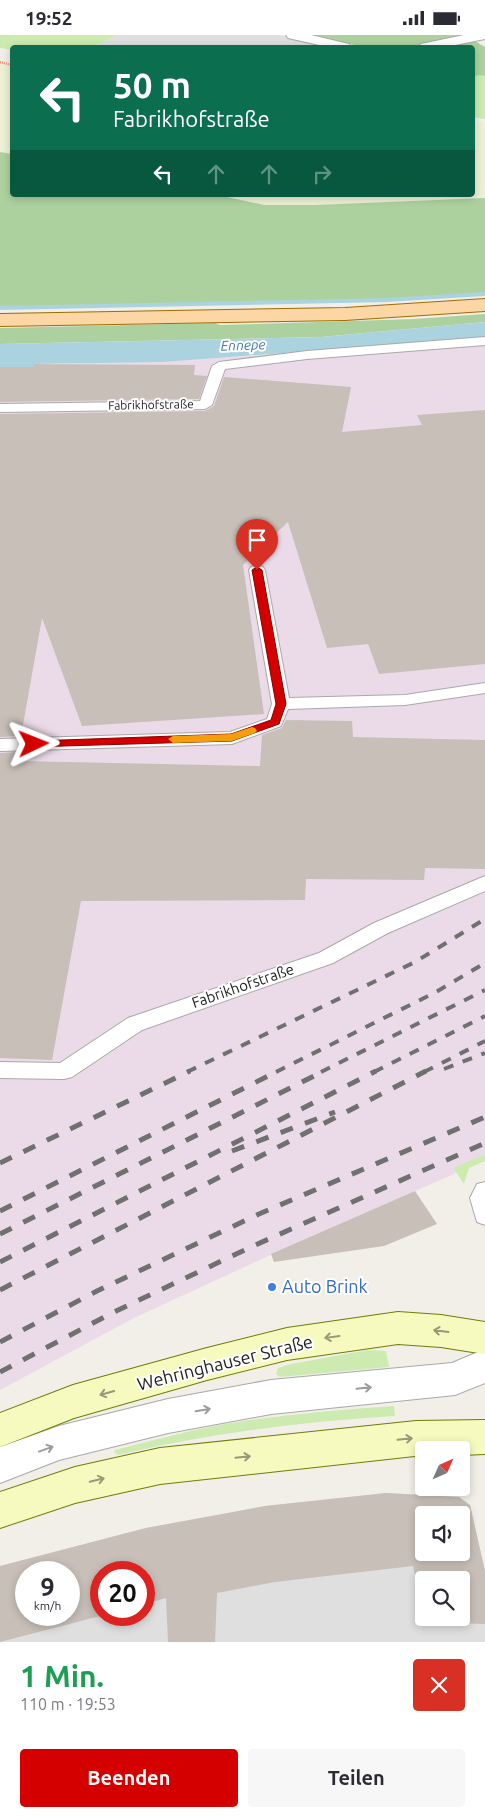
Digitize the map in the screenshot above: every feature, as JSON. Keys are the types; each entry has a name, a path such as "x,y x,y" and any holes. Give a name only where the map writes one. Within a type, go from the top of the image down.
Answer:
{"main road":[{"path":"0,320 345,314 485,305"},
{"name":"Wehringhauser Straße","path":"0,1429 73,1402 287,1344 398,1328 442,1331 485,1338"},
{"path":"0,1510 75,1485 160,1466 416,1438 485,1437"}],"street":[{"path":"294,35 336,45"},
{"path":"438,45 485,35"},
{"path":"0,1465 60,1443 168,1416 271,1397 454,1379 485,1365"}],"lane":[{"name":"Fabrikhofstraße","path":"0,408 205,405 219,367 307,355 485,341"},
{"path":"0,745 232,738 276,722 281,704 257,570"},
{"path":"281,704 405,700 485,688"},
{"name":"Fabrikhofstraße","path":"0,1070 64,1071 135,1024 326,958 381,928 485,883"},
{"path":"485,1191 481,1198 485,1215"}],"shaded area":[{"path":"118,35 279,35 317,44 315,45 96,45"},
{"path":"485,338 485,1154 453,1168 456,1173 288,1247 134,1318 0,1390 0,367 268,355 312,350"},
{"path":"386,1493 459,1497 470,1505 485,1571 485,1642 0,1642 0,1566 15,1562 15,1626 80,1626 80,1561 19,1561 146,1528 265,1506"}],"green space":[{"path":"0,35 118,35 96,45 10,45 10,50 0,48"},
{"path":"312,35 485,35 430,45 354,45"},
{"path":"475,41 485,47 485,76 475,76 475,45 453,45"},
{"path":"0,60 10,62 10,154 0,152"},
{"path":"478,74 485,76 485,119 475,117 475,76"},
{"path":"475,121 485,123 485,198 315,205 264,205 227,197 475,197"},
{"path":"0,152 10,154 10,197 227,197 264,205 315,205 485,198 485,293 386,299 0,307"},
{"path":"485,314 485,322 321,337 0,344 0,328 215,323 220,325 414,319"},
{"path":"485,1154 485,1161 469,1168 464,1184 453,1168"},
{"path":"368,1350 386,1351 389,1367 280,1377 276,1374 278,1368 291,1364"},
{"path":"394,1406 395,1416 255,1429 187,1440 118,1455 114,1452 115,1450 141,1443 219,1425 306,1413"}],"water":[{"name":"Ennepe","path":"485,322 485,338 162,362 34,364 33,367 0,367 0,344 321,337"}],"building":[{"path":"34,364 195,365 194,375 207,376 199,399 0,402 0,367 33,367"},
{"path":"224,377 351,387 342,432 422,425 417,415 485,410 485,664 379,674 368,644 327,648 288,522 243,565 264,714 82,726 42,618 21,736 0,737 0,414 205,411 214,406"},
{"path":"286,720 352,721 353,737 485,740 485,869 425,868 424,880 306,879 305,900 81,901 52,1060 0,1058 0,753 18,752 17,761 260,766 262,735 282,728"},
{"path":"415,1191 437,1224 384,1246 274,1262 271,1254"},
{"path":"386,1493 459,1497 470,1505 485,1571 485,1624 470,1624 470,1571 415,1571 415,1575 413,1566 275,1582 217,1593 215,1642 168,1642 166,1598 155,1601 155,1561 90,1561 90,1619 80,1621 80,1561 19,1561 146,1528 265,1506"},
{"path":"15,1562 15,1626 62,1626 0,1642 0,1566"}],"waterway":[{"path":"0,308 386,300 485,294"}],"railway":[{"path":"187,1072 415,962 485,919"},
{"path":"278,1071 436,992 485,963"},
{"path":"321,1072 485,990"},
{"path":"374,1072 485,1016"},
{"path":"424,1072 485,1041"},
{"path":"444,1069 485,1053"},
{"path":"0,1163 190,1071"},
{"path":"0,1211 278,1071"},
{"path":"0,1234 324,1071"},
{"path":"0,1262 376,1071"},
{"path":"0,1290 426,1071"},
{"path":"232,1151 335,1112"},
{"path":"0,1342 97,1291 259,1214 485,1117"},
{"path":"0,1372 114,1312 253,1246 485,1143"}],"slow traffic":[{"path":"173,739 232,738 252,731"}],"place":[{"name":"Auto Brink","path":"272,1287"}],"route":[{"path":"34,744 232,738 276,722 281,704 257,570"}]}
